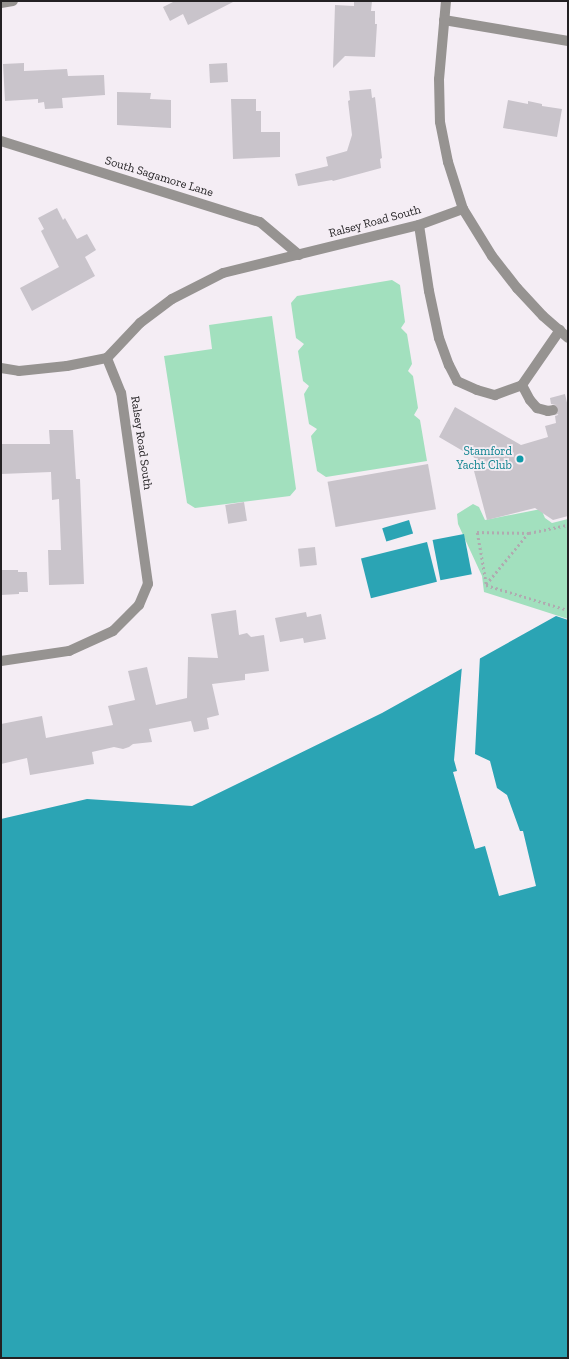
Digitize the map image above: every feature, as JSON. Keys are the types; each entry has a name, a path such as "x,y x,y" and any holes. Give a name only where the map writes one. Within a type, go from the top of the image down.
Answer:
{"street":[{"path":"1,4 13,1"},
{"path":"446,1 439,79 440,122 448,162 463,209 492,256 509,278 543,316 568,338"},
{"path":"444,20 568,41"},
{"name":"South Sagamore Lane","path":"1,141 260,222 299,255"},
{"name":"Ralsey Road South","path":"1,661 68,651 113,630 139,605 148,584 121,393 107,358 140,323 172,299 223,273 419,225 463,209"},
{"path":"419,225 429,291 439,338 449,366 457,381 477,390 495,395 522,385 560,330"},
{"path":"1,368 19,371 67,366 107,358"},
{"path":"522,385 530,400 537,408 548,411 553,410"}],"path":[{"path":"486,584 477,532 529,533 568,525"},
{"path":"486,584 529,533"},
{"path":"486,584 568,610"}],"green space":[{"path":"392,280 400,285 405,322 401,328 407,334 412,364 408,371 413,376 418,408 414,415 420,420 427,461 326,477 317,471 311,436 317,429 309,424 304,394 309,386 303,381 298,351 304,344 296,338 291,303 297,296"},
{"path":"272,316 296,489 290,496 195,508 187,503 164,356 212,349 209,325"},
{"path":"473,504 479,507 485,520 541,509 545,518 552,523 568,519 568,619 484,592 482,576 458,524 457,514"}],"water":[{"path":"409,520 413,533 386,542 382,528"},
{"path":"464,534 472,574 440,580 433,540"},
{"path":"427,542 437,582 371,598 361,558"},
{"path":"556,616 568,620 568,1358 1,1358 1,819 87,799 192,806 382,713"}],"pier":[{"path":"480,656 475,754 490,761 497,788 507,795 520,831 523,831 536,886 499,896 485,846 475,849 453,772 457,771 454,760 462,666"}],"building":[{"path":"175,1 235,1 188,25 183,14 170,21 163,7"},
{"path":"354,1 372,1 371,11 375,11 375,24 377,24 375,57 345,56 333,68 335,5 354,6"},
{"path":"24,63 24,71 67,69 68,76 104,75 105,95 62,98 63,108 45,109 44,102 38,103 38,99 5,101 3,64"},
{"path":"227,63 228,82 210,83 209,64"},
{"path":"371,89 372,98 375,97 382,158 380,159 381,168 333,181 298,186 295,174 328,166 326,157 347,151 352,135 348,101 350,100 349,91"},
{"path":"117,92 151,93 150,99 171,100 171,128 117,125"},
{"path":"231,99 256,99 256,111 261,111 261,132 280,132 280,157 233,159"},
{"path":"508,100 528,104 528,101 542,104 542,106 562,109 557,137 503,128"},
{"path":"57,208 63,220 65,218 77,239 87,234 96,250 85,257 95,276 32,311 20,288 59,267 41,231 44,229 38,218"},
{"name":"Stamford Yacht Club","path":"565,394 568,407 568,516 553,520 535,508 487,520 474,471 492,468 439,437 455,407 521,445 548,437 545,426 556,423 555,416 558,415 559,409 558,405 551,404 550,398"},
{"path":"49,430 73,430 76,479 80,479 84,584 49,585 48,550 61,550 59,499 52,500 51,472 1,474 1,444 50,444"},
{"path":"428,464 436,509 336,527 328,482"},
{"path":"244,502 247,521 228,524 225,505"},
{"path":"315,547 317,565 300,567 298,549"},
{"path":"1,570 18,570 18,572 27,572 28,592 1,595"},
{"path":"236,610 239,635 247,633 251,637 264,635 269,671 245,674 245,680 212,684 219,715 207,718 209,729 194,732 191,721 149,729 152,742 133,744 123,749 114,747 92,752 94,764 30,775 27,758 1,764 1,724 42,716 46,738 113,725 108,706 135,700 128,671 147,667 156,705 187,698 188,657 218,658 211,614"},
{"path":"306,612 307,617 321,614 326,639 304,643 303,638 280,642 275,618"}],"tunnel":[{"path":"553,410 568,407"}],"place":[{"name":"Stamford Yacht Club","path":"520,459"}]}
